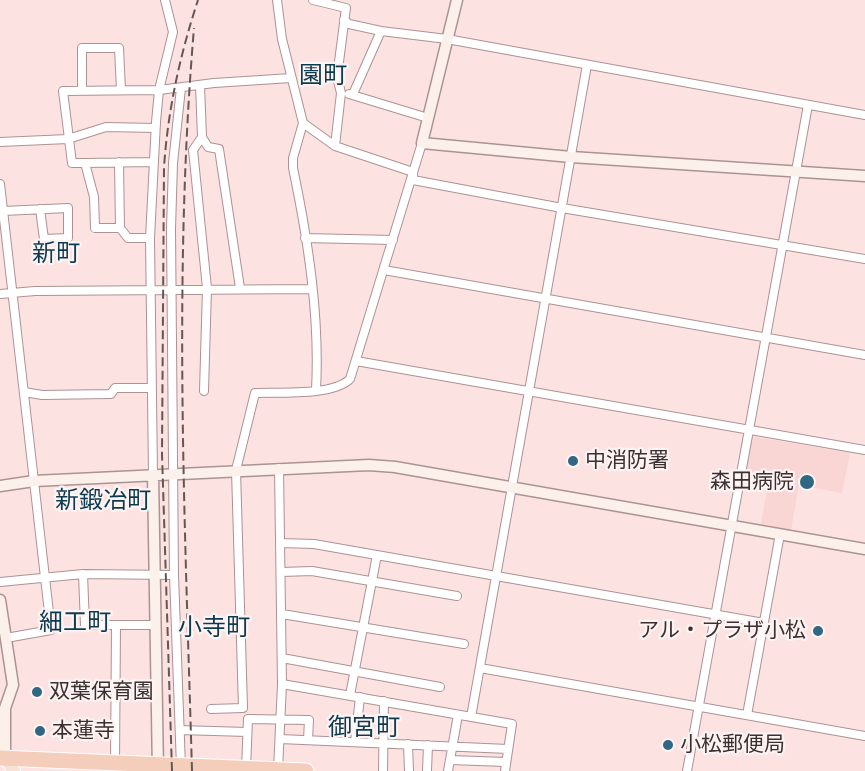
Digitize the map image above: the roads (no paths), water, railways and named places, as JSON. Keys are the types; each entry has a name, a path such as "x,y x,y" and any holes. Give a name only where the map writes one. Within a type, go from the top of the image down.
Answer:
{"highway":[{"path":"6,762 115,764 158,769 181,767 306,771"}],"street":[{"path":"158,769 150,238 152,162 159,90 173,32 165,0"},
{"path":"277,0 282,39 303,123 293,158 311,289 318,364 316,390"},
{"path":"313,0 346,8 337,77 341,93 335,146"},
{"path":"211,709 243,708 236,470 255,393 316,390 341,386 346,382 356,361 422,143 457,0"},
{"path":"344,20 349,24 381,31 447,39 865,115"},
{"path":"353,94 381,31"},
{"path":"82,89 82,48 119,48 121,51 121,90"},
{"path":"471,717 587,65"},
{"path":"152,162 72,163 63,91 82,89 159,90 200,84 291,78"},
{"path":"200,84 202,137 208,147 219,149 240,288"},
{"path":"181,88 173,163 171,289 174,575 181,767"},
{"path":"341,93 353,94 428,118"},
{"path":"687,771 808,105"},
{"path":"303,123 335,146 413,172"},
{"path":"0,142 68,139 106,127 155,128"},
{"path":"202,137 193,150 207,288 204,391"},
{"path":"422,143 571,157 865,176"},
{"path":"119,162 120,228 128,238 150,238"},
{"path":"85,163 94,197 95,228 120,228"},
{"path":"413,172 413,180 562,208 865,259"},
{"path":"0,184 51,630 6,638"},
{"path":"3,211 40,208 68,208 68,238 44,239 40,208"},
{"path":"305,238 393,240"},
{"path":"384,270 865,355"},
{"path":"0,294 207,288 311,289"},
{"path":"356,361 865,450"},
{"path":"24,392 42,395 111,394 116,388 152,388"},
{"path":"0,486 34,481 236,470 387,466 865,549"},
{"path":"278,770 282,684 279,468"},
{"path":"747,715 780,534"},
{"path":"281,543 314,544 764,623"},
{"path":"350,696 377,555"},
{"path":"282,572 312,571 457,596"},
{"path":"0,582 83,574 174,575"},
{"path":"83,574 84,625 155,625"},
{"path":"0,600 13,685 5,708 6,762"},
{"path":"282,614 464,644"},
{"path":"115,764 116,625"},
{"path":"282,658 440,687"},
{"path":"480,668 865,736"},
{"path":"282,684 512,724 505,767 450,760"},
{"path":"355,742 360,697"},
{"path":"383,771 384,701"},
{"path":"448,771 458,715"},
{"path":"246,769 248,719 309,720 308,740"},
{"path":"180,730 247,732"},
{"path":"280,739 508,749"},
{"path":"408,744 409,771"},
{"path":"427,771 428,745"}],"railway":[{"path":"172,771 162,454 164,167 168,124 176,82 198,0"},
{"path":"192,771 184,492 182,306 184,213 194,28"}],"place":[{"name":"中消防署","path":"573,461"},
{"name":"森田病院","path":"807,482"},
{"name":"アル・プラザ小松","path":"818,631"},
{"name":"双葉保育園","path":"37,692"},
{"name":"本蓮寺","path":"40,731"},
{"name":"小松郵便局","path":"668,745"}],"district":[{"name":"園町","path":"323,76"},
{"name":"新町","path":"56,254"},
{"name":"新鍛冶町","path":"103,501"},
{"name":"細工町","path":"75,623"},
{"name":"小寺町","path":"214,628"},
{"name":"御宮町","path":"364,728"}]}
